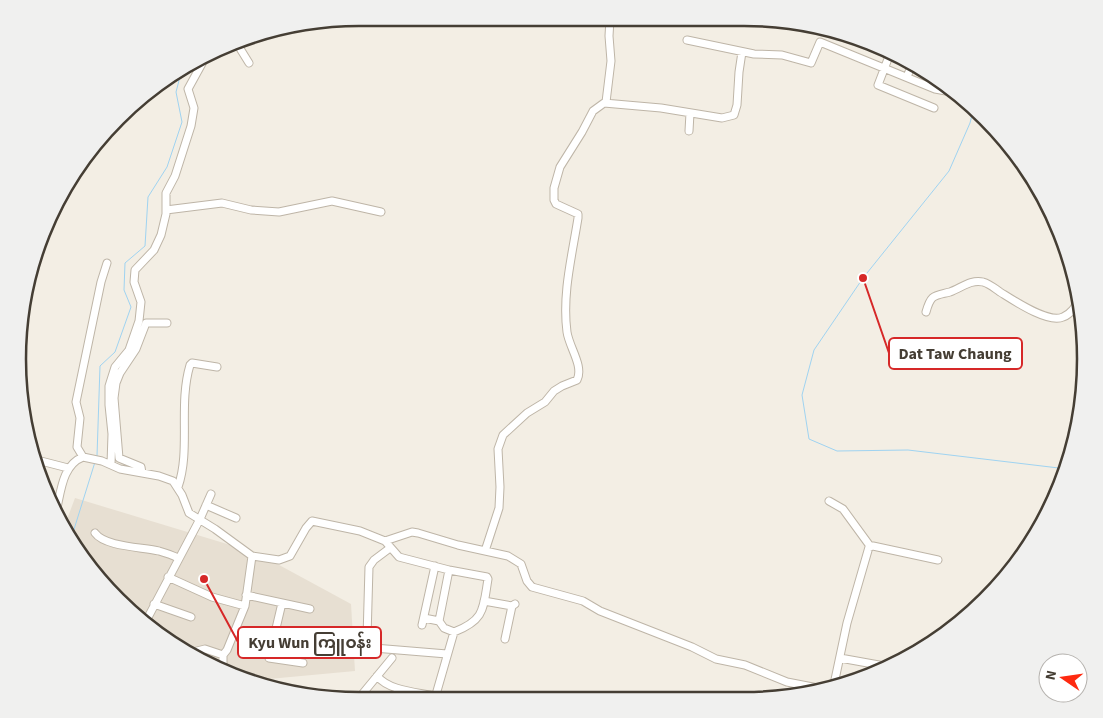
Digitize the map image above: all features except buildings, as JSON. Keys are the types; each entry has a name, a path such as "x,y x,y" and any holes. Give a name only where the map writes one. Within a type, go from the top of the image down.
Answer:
{"street":[{"path":"606,102 611,61 610,26"},
{"path":"687,40 742,52 764,55 775,54 811,62 820,42 940,90"},
{"path":"240,49 249,63"},
{"path":"485,551 499,508 498,449 503,435 511,426 545,402 550,395 562,386 577,380 580,375 580,370 569,341 566,314 569,272 578,214 556,204 554,200 554,188 560,167 596,107 606,102 722,118 734,115 738,105 742,52"},
{"path":"888,60 878,85 934,108"},
{"path":"111,464 112,425 109,386 115,367 129,350 139,321 141,302 134,282 135,270 157,244 164,224 166,192 175,176 194,116 194,108 188,89 198,68"},
{"path":"908,77 910,71"},
{"path":"689,131 690,113"},
{"path":"166,210 222,203 251,210 279,212 332,201 381,212"},
{"path":"83,457 76,447 80,418 76,402 100,282 107,263"},
{"path":"926,312 931,300 937,294 950,292 977,281 986,283 1027,308 1057,319 1066,316 1073,309"},
{"path":"142,473 141,467 121,460 118,454 114,398 116,383 120,373 136,349 146,324 167,323"},
{"path":"178,487 182,474 184,396 189,368 192,363 217,367"},
{"path":"59,501 66,468 83,457 102,460 120,468 173,481 178,487 189,513 252,556 278,560 290,556 312,521 360,531 385,541 399,557 435,566 449,570 487,577 481,613 476,620 465,628 454,632 444,628 439,622 423,621 435,566"},
{"path":"43,462 66,468"},
{"path":"148,616 200,519 211,494"},
{"path":"829,501 843,509 870,546 938,560"},
{"path":"206,505 236,518"},
{"path":"385,541 412,532 508,556 518,561 524,570 527,582 532,587 583,601 600,611 692,647 716,659 745,665 788,682 806,686"},
{"path":"95,533 104,540 160,551 178,558"},
{"path":"835,678 847,623 870,546"},
{"path":"367,638 369,567 374,560 390,548"},
{"path":"223,662 223,655 242,617 245,606 252,556"},
{"path":"439,622 449,570"},
{"path":"168,577 212,597 245,606"},
{"path":"246,595 310,609"},
{"path":"484,601 514,605 505,639"},
{"path":"282,603 269,658 272,660 303,663"},
{"path":"154,604 191,617"},
{"path":"436,692 454,632"},
{"path":"358,645 447,654"},
{"path":"200,650 205,649 223,655"},
{"path":"365,692 392,658"},
{"path":"840,658 875,664"},
{"path":"377,676 382,682 390,686 415,692"}],"shaded area":[{"path":"75,498 257,553 351,604 355,671 269,679 232,666 193,647 156,623 124,594 95,562 67,518"}],"waterway":[{"path":"97,456 100,366 115,352 131,307 124,290 125,263 145,246 148,197 167,167 182,122 176,92 179,79"},
{"path":"972,117 949,171 863,278 814,350 802,395 809,439 837,451 908,450 1058,468"},
{"path":"74,530 95,462"}],"place":[{"name":"Dat Taw Chaung","path":"863,278"},
{"name":"Kyu Wun ကြူဝန်း","path":"204,579"}]}
